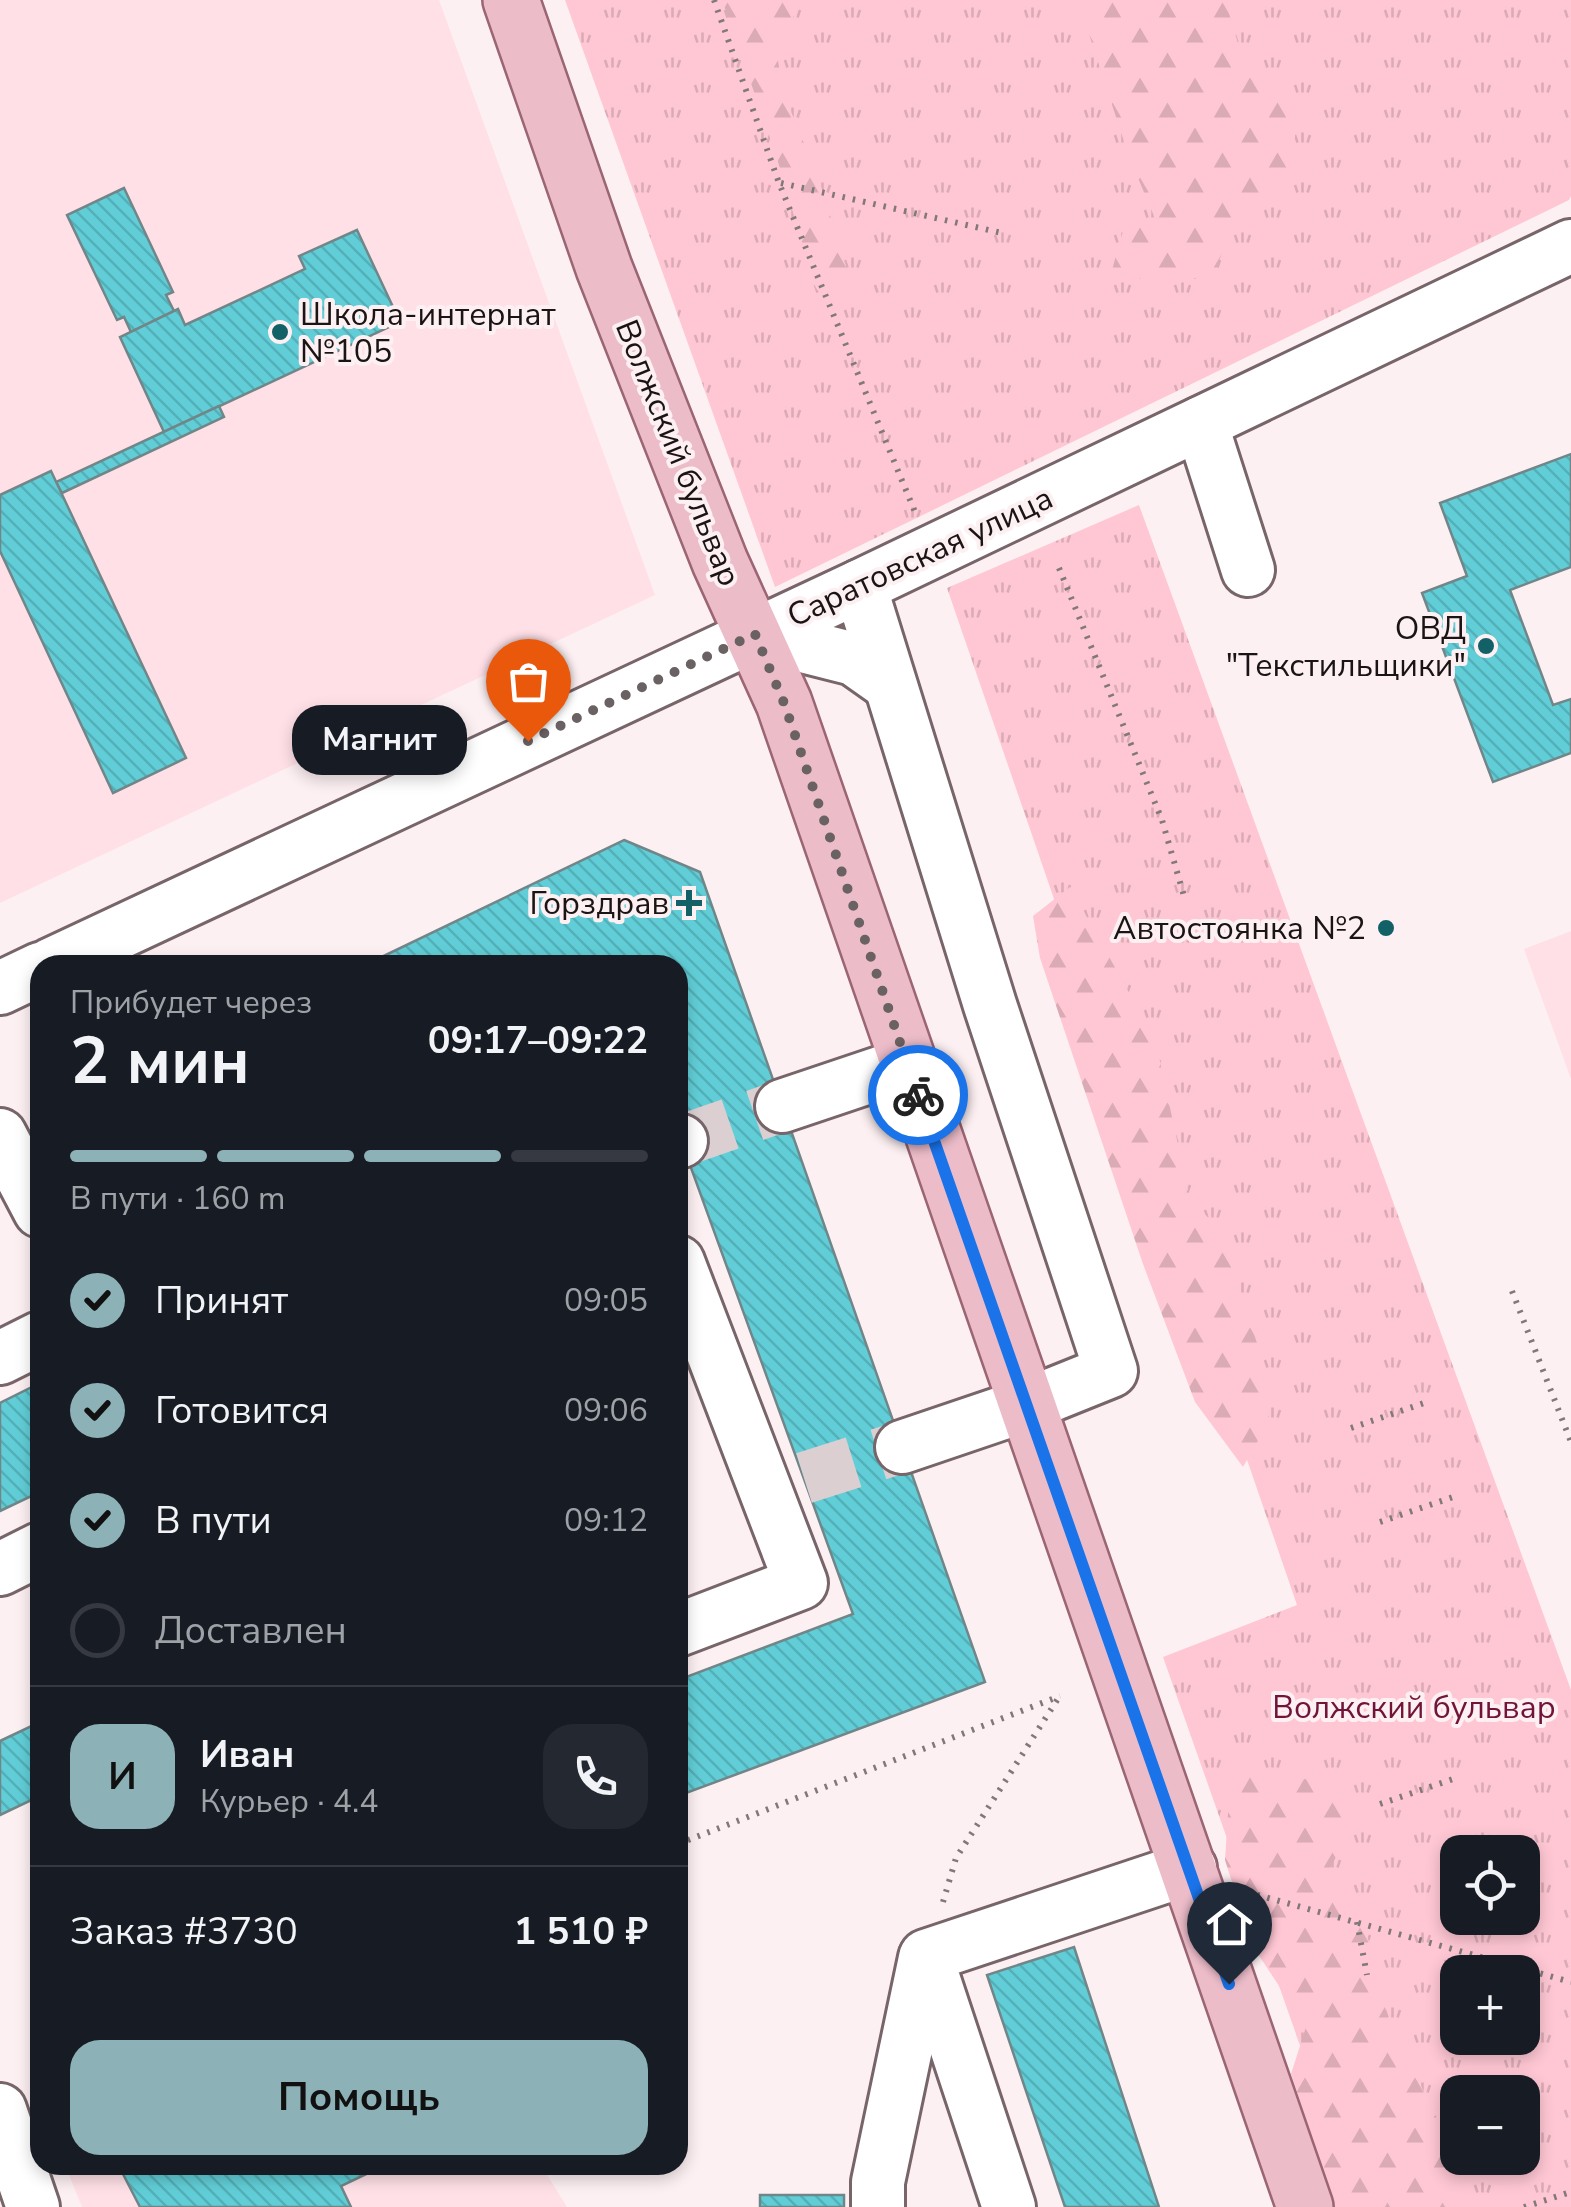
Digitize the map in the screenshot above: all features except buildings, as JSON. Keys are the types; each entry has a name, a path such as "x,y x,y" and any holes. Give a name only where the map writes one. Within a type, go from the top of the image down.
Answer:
{"main road":[{"name":"Волжский бульвар","path":"511,0 604,268 720,562 784,703 1305,2207"}],"street":[{"name":"Саратовская улица","path":"71,955 860,586 1571,246"},
{"path":"1202,423 1248,570"},
{"path":"860,586 1111,1371 902,1447"},
{"path":"755,634 854,659 888,683"},
{"path":"0,988 30,974"},
{"path":"782,1106 907,1064"},
{"path":"0,1135 30,1192"},
{"path":"688,1283 784,1485 801,1583 688,1626"},
{"path":"0,1358 30,1343"},
{"path":"0,1569 30,1554"},
{"path":"926,1956 1190,1868"},
{"path":"878,2207 878,2182 926,1956"},
{"path":"926,1956 1009,2207"},
{"path":"16,2114 34,2207"}],"path":[{"path":"714,0 780,182 920,522"},
{"path":"780,182 1002,233"},
{"path":"1059,568 1162,820 1184,896"},
{"path":"1512,1291 1571,1442"},
{"path":"1351,1428 1430,1400"},
{"path":"1380,1522 1459,1495"},
{"path":"688,1840 1060,1696 956,1858 926,1956"},
{"path":"1380,1804 1459,1776"},
{"path":"1246,1892 1571,1982"},
{"path":"1357,1922 1366,1976"},
{"path":"1524,2207 1571,2192"}],"shaded area":[{"name":"Школа-интернат №105","path":"0,0 439,0 655,595 0,903"},
{"path":"1571,931 1571,1079 1524,949"},
{"path":"69,2175 547,2175 567,2207 82,2207"}],"green space":[{"path":"565,0 1571,0 1571,196 775,587"},
{"path":"722,0 799,0 800,5 776,48 783,92 819,180 855,295 843,302 816,290 776,155"},
{"path":"1078,0 1225,0 1243,60 1295,120 1295,182 1236,215 1213,277 1155,283 1112,270 1127,217 1156,221 1128,154"},
{"name":"Волжский бульвар","path":"1139,505 1571,1690 1571,2207 1357,2207 1163,1657 1297,1605 947,588"},
{"path":"1070,887 1155,1039 1189,1195 1220,1232 1269,1379 1268,1423 1243,1467 1195,1402 1143,1264 1040,958 1033,916"},
{"path":"1241,1768 1270,1768 1340,1790 1355,1822 1329,1870 1351,1899 1374,1953 1387,2017 1440,2125 1440,2175 1454,2175 1456,2207 1335,2207 1291,2074 1306,2027 1252,1945 1225,1860 1230,1783"}],"tunnel":[{"path":"688,1139 782,1106"},
{"path":"804,1478 902,1447"}],"way so far":[{"path":"528,741 755,634 784,703 918,1095"}],"place":[{"name":"Школа-интернат №105","path":"280,332"},
{"name":"ОВД \"Текстильщики\"","path":"1486,646"},
{"name":"Магнит","path":"528,741"},
{"name":"Горздрав","path":"689,903"},
{"name":"Автостоянка №2","path":"1386,928"}],"route":[{"path":"918,1095 1229,1984"}]}
